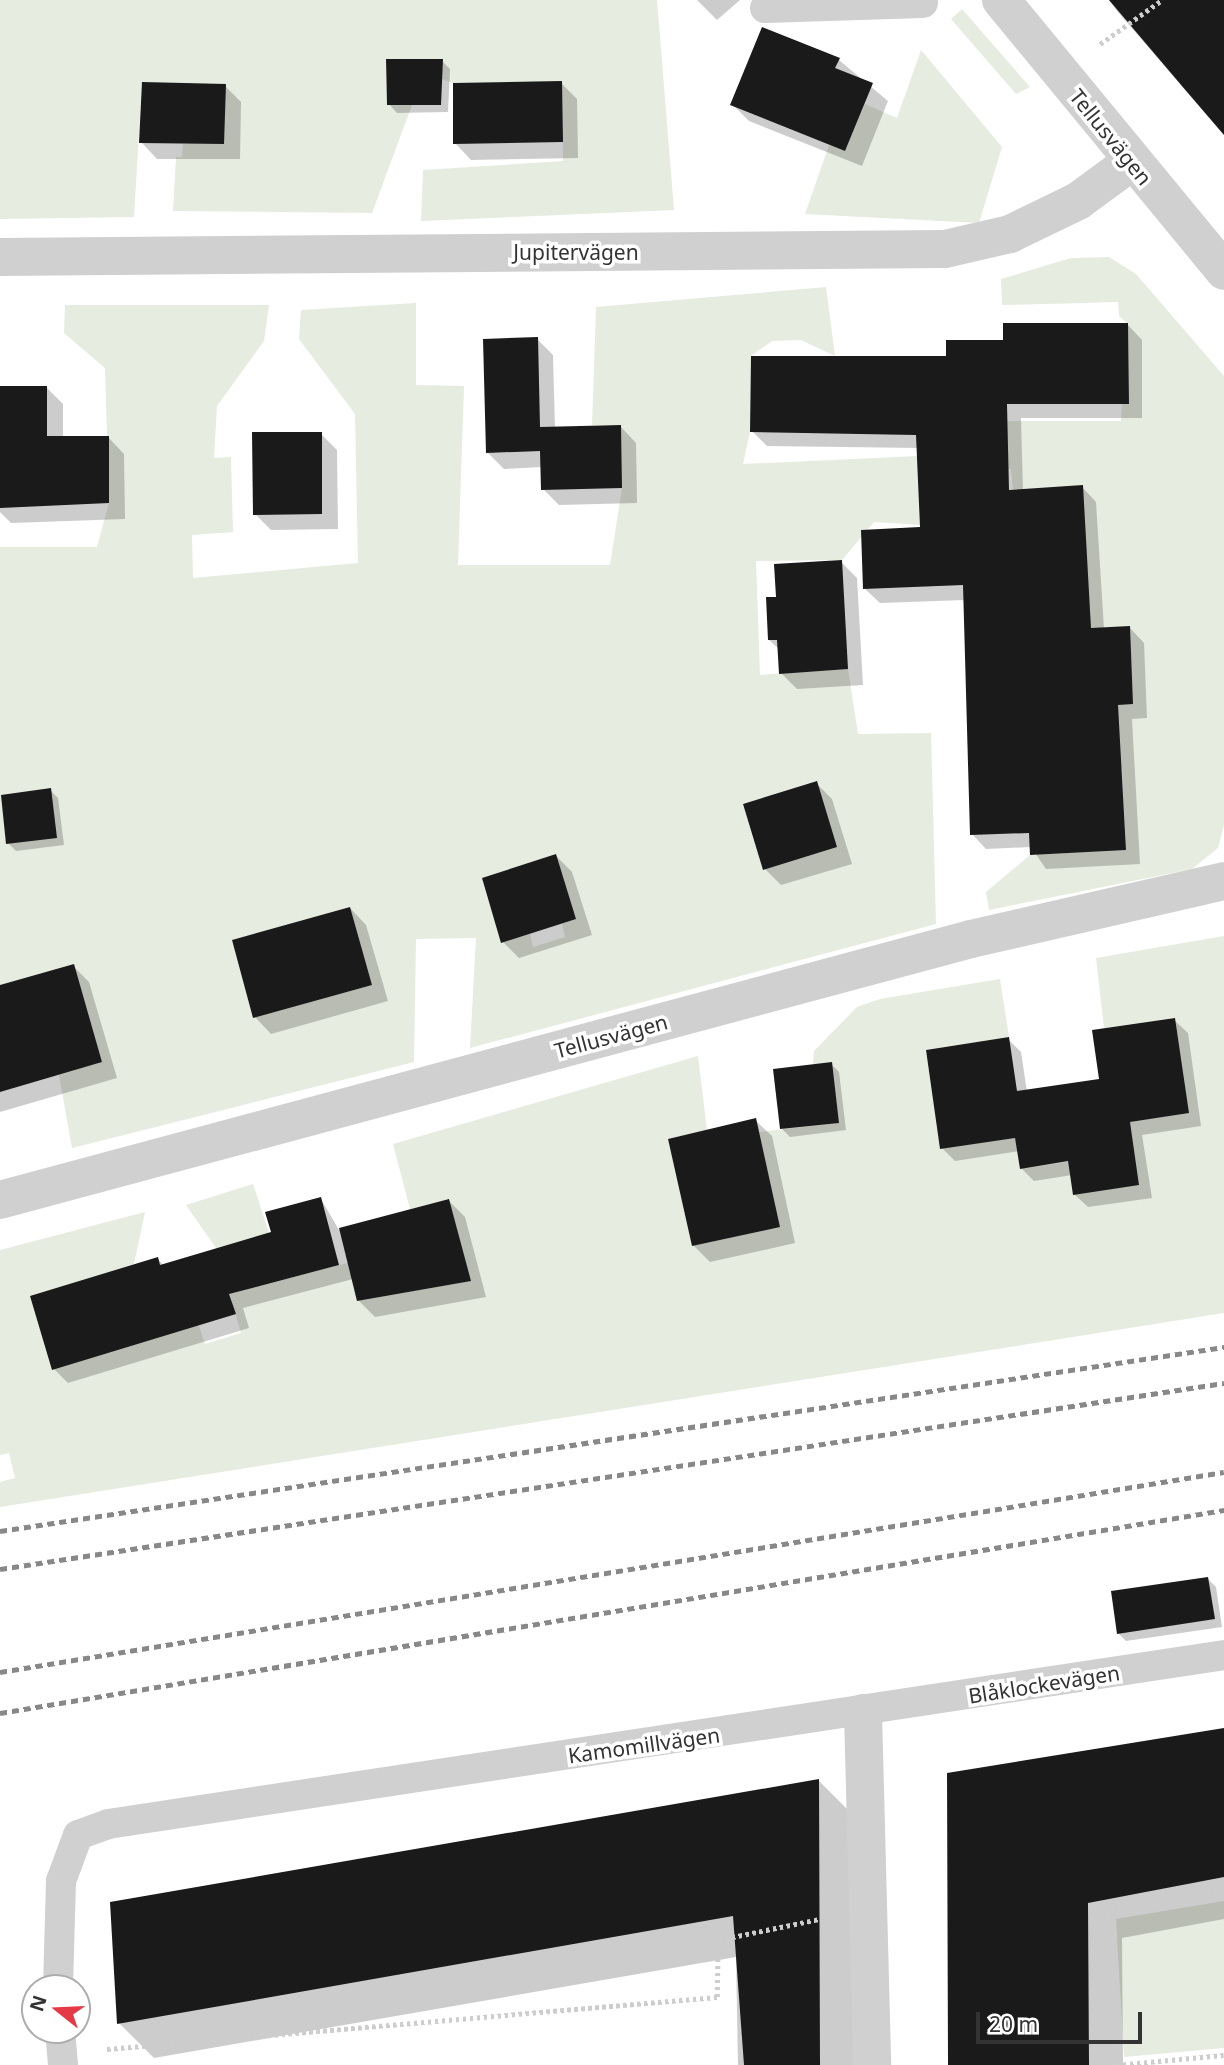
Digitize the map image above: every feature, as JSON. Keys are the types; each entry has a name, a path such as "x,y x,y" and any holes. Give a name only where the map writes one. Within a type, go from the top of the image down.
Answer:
{"street":[{"name":"Tellusvägen","path":"1001,0 1130,163 1224,271"},
{"name":"Jupitervägen","path":"0,257 945,249 1010,234 1078,201 1130,163"},
{"name":"Tellusvägen","path":"0,1200 958,942 1224,881"},
{"path":"863,1713 872,2065"}],"lane":[{"path":"765,8 923,3"},
{"name":"Blåklockevägen","path":"863,1713 1224,1655"},
{"name":"Kamomillvägen","path":"58,1974 61,1881 78,1835 133,1820 863,1713"},
{"path":"61,2044 63,2065"}],"path":[{"path":"1091,48 1162,0"},
{"path":"1224,1892 1108,1910 1116,2065 1224,2055"},
{"path":"101,2049 717,1997 718,1940 824,1918"}],"shaded area":[{"path":"0,0 657,0 674,210 421,221 423,170 563,161 562,82 453,83 386,60 387,105 412,105 372,213 173,211 176,157 182,157 183,144 224,143 142,83 134,217 0,219"},
{"path":"962,9 1030,87 1016,94 951,19"},
{"path":"921,50 1002,147 979,223 805,214 829,145 845,151 865,104 897,118"},
{"path":"1109,257 1136,274 1224,376 1224,825 1218,848 1192,869 989,910 986,892 1030,855 1126,850 1122,768 1025,773 1042,708 1133,704 1130,627 1039,630 1082,486 1013,490 1011,469 918,473 920,525 874,522 842,560 756,561 760,675 848,669 858,734 931,733 936,924 470,1048 476,938 416,939 414,1062 72,1148 59,1075 102,1062 74,964 0,985 0,547 97,547 109,503 105,368 64,333 65,305 269,305 264,341 217,406 214,458 231,457 233,532 192,535 193,578 358,563 355,414 299,339 301,310 416,303 416,385 464,386 458,565 610,565 622,488 621,425 592,425 596,307 826,287 835,356 801,340 772,341 751,356 750,432 743,464 918,456 991,421 1121,421 1122,404 1129,403 1128,324 1119,316 1118,302 1002,305 1001,279 1071,258","holes":["816,781 837,847 763,870 743,804","556,854 576,919 562,924 565,937 533,947 530,934 501,942 482,878","350,907 372,985 253,1018 232,940"]},
{"path":"1224,936 1224,1313 0,1507 0,1482 15,1478 9,1453 0,1455 0,1250 145,1212 134,1264 30,1297 197,1320 205,1344 241,1333 216,1248 186,1205 253,1184 284,1279 348,1263 358,1301 470,1281 449,1199 410,1209 393,1144 698,1056 707,1130 668,1139 692,1246 780,1227 759,1132 839,1123 832,1063 813,1065 814,1051 857,1007 880,999 1000,979 1009,1037 926,1050 940,1148 1015,1138 1020,1169 1068,1162 1073,1194 1139,1185 1130,1122 1189,1113 1175,1018 1104,1028 1096,958"},
{"path":"1224,1901 1224,2048 1124,2057 1116,1919"}],"building":[{"path":"1109,0 1224,0 1224,135 1182,86"},
{"path":"762,27 840,58 835,68 873,83 845,151 730,105"},
{"path":"386,59 443,59 441,105 387,105"},
{"path":"562,81 563,142 453,144 453,83"},
{"path":"142,82 226,84 224,144 139,143"},
{"path":"1003,323 1128,323 1129,404 1007,404 1009,490 1083,485 1091,628 1130,626 1133,704 1118,705 1126,850 1030,855 1029,833 970,835 963,585 863,589 861,530 920,527 916,435 750,432 751,356 946,356 946,340 1003,340"},
{"path":"538,337 540,427 621,425 622,488 541,490 540,451 486,453 483,339"},
{"path":"0,386 47,386 47,436 109,436 109,503 0,508"},
{"path":"252,432 322,432 322,514 253,515"},
{"path":"842,560 848,669 779,674 777,640 768,640 766,597 776,597 774,564"},
{"path":"817,781 837,847 763,870 743,804"},
{"path":"51,788 57,838 6,844 1,795"},
{"path":"556,854 576,919 501,943 482,878"},
{"path":"350,907 372,985 253,1018 232,940"},
{"path":"74,964 102,1062 0,1092 0,985"},
{"path":"1175,1018 1189,1113 1130,1122 1139,1185 1073,1195 1068,1161 1020,1169 1015,1138 940,1149 926,1050 1009,1037 1017,1091 1099,1079 1092,1030"},
{"path":"832,1062 839,1123 780,1129 773,1069"},
{"path":"756,1118 780,1227 692,1246 668,1139"},
{"path":"321,1197 339,1265 229,1294 236,1314 52,1370 30,1296 158,1257 160,1265 271,1232 265,1212"},
{"path":"449,1199 471,1281 357,1301 339,1228"},
{"path":"1208,1577 1215,1619 1117,1634 1111,1591"},
{"path":"1224,1728 1224,1877 1088,1903 1089,2065 948,2065 947,1773"},
{"path":"819,1779 820,2065 744,2065 733,1916 117,2024 110,1902"}],"railway":[{"path":"0,1531 1224,1347"},
{"path":"0,1569 1224,1383"},
{"path":"0,1672 1224,1472"},
{"path":"0,1713 1224,1510"}]}
